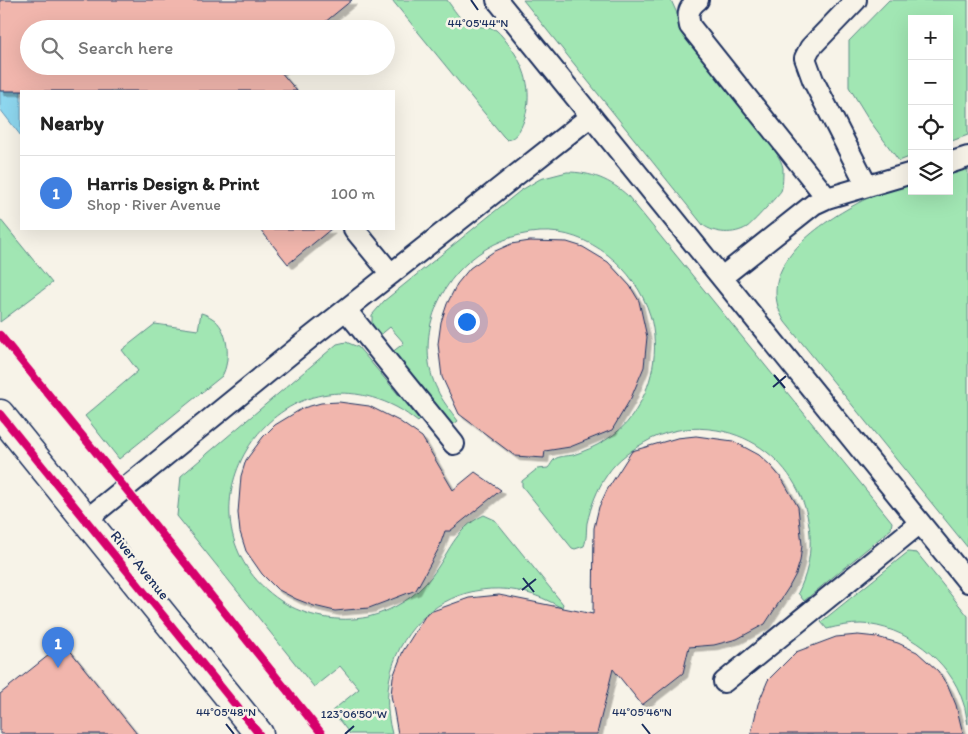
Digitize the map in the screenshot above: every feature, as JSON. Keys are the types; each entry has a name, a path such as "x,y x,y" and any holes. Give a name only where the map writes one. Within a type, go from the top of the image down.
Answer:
{"street":[{"name":"River Avenue","path":"0,414 259,734"}],"lane":[{"path":"497,0 968,582"},
{"path":"698,0 691,6 688,16 690,26 827,198"},
{"path":"856,0 810,48 806,58 813,80 867,186"},
{"path":"86,520 391,274 591,116"},
{"path":"953,161 968,157"},
{"path":"722,277 814,204 827,198 908,174"},
{"path":"355,230 391,274"},
{"path":"346,310 454,444"},
{"path":"724,682 920,523"}],"green space":[{"path":"392,0 447,0 463,21 473,26 493,28 501,35 515,53 523,70 528,88 525,117 521,128 514,137 507,140 503,136"},
{"path":"523,0 671,0 683,25 705,60 760,130 781,161 783,183 781,191 754,221 742,230 719,232 703,225"},
{"path":"889,0 968,0 968,135 953,141 953,15 908,15 908,158 899,161 870,121 849,87 849,41"},
{"path":"968,167 968,548 785,322 777,303 777,284 783,267 808,236 825,223 858,203 908,184 908,195 953,195 953,171"},
{"path":"567,172 584,173 608,181 628,196 892,522 891,529 804,601 798,593 807,567 810,541 807,515 798,491 785,469 766,451 743,438 717,430 683,429 651,439 632,450 611,469 603,480 590,510 584,546 575,549 572,548 522,486 522,481 537,469 548,468 557,458 590,449 613,435 632,416 650,380 654,354 653,328 643,298 634,282 622,268 593,245 576,237 558,233 540,232 521,235 503,240 486,249 470,260 457,273 437,305 428,340 428,357 431,373 441,398 458,421 450,427 391,353 404,343 390,327 378,337 372,326 372,315 384,301 520,191 540,179"},
{"path":"0,219 52,283 0,322"},
{"path":"201,313 218,323 225,337 227,362 222,376 119,459 85,416 138,371 122,350 155,324 198,330"},
{"path":"346,342 358,347 420,420 418,422 396,407 350,393 308,399 273,419 247,450 232,488 231,528 247,567 281,601 291,607 312,615 334,619 368,617 395,607 418,591 431,577 459,535 466,527 484,515 495,520 563,604 560,607 525,592 491,589 459,596 431,611 409,634 394,663 388,696 392,734 350,734 332,711 359,689 340,666 314,687 177,516 181,476 337,344"},
{"path":"908,552 917,553 968,616 968,724 964,705 957,687 937,660 924,648 909,638 877,626 857,624 827,629 821,622"}],"water":[{"path":"0,2 20,46 20,75 58,75 70,90 20,90 20,135 0,109"}],"building":[{"path":"0,0 352,0 328,20 20,20 20,75 283,75 296,90 0,91"},
{"path":"261,230 330,230 288,264"},
{"path":"530,241 567,242 583,247 608,262 630,286 639,301 647,337 644,367 631,398 612,430 570,447 545,451 544,458 515,456 459,414 442,377 438,344 441,322 447,304 457,284 470,268 493,252 511,244"},
{"path":"339,402 369,406 399,421 422,437 453,490 475,472 501,490 450,531 445,531 439,548 416,590 369,608 335,611 296,599 277,589 262,574 246,551 240,532 238,513 241,476 246,460 263,437 275,425 303,408 321,403"},
{"path":"696,436 733,441 759,455 782,479 798,507 802,545 800,561 789,587 765,624 737,639 714,645 689,647 683,673 642,705 613,669 597,734 398,734 391,695 393,677 403,651 427,613 469,598 499,595 593,614 594,528 599,507 607,490 632,451 677,438"},
{"path":"858,635 877,637 898,643 917,652 938,671 949,688 956,705 963,734 751,734 758,704 768,680 796,652 836,637"},
{"path":"64,643 137,734 0,734 0,694"}],"cycle path":[{"path":"0,335 322,734"},
{"path":"0,414 259,734"}],"place":[{"name":"Harris Design & Print","path":"58,668"}]}
